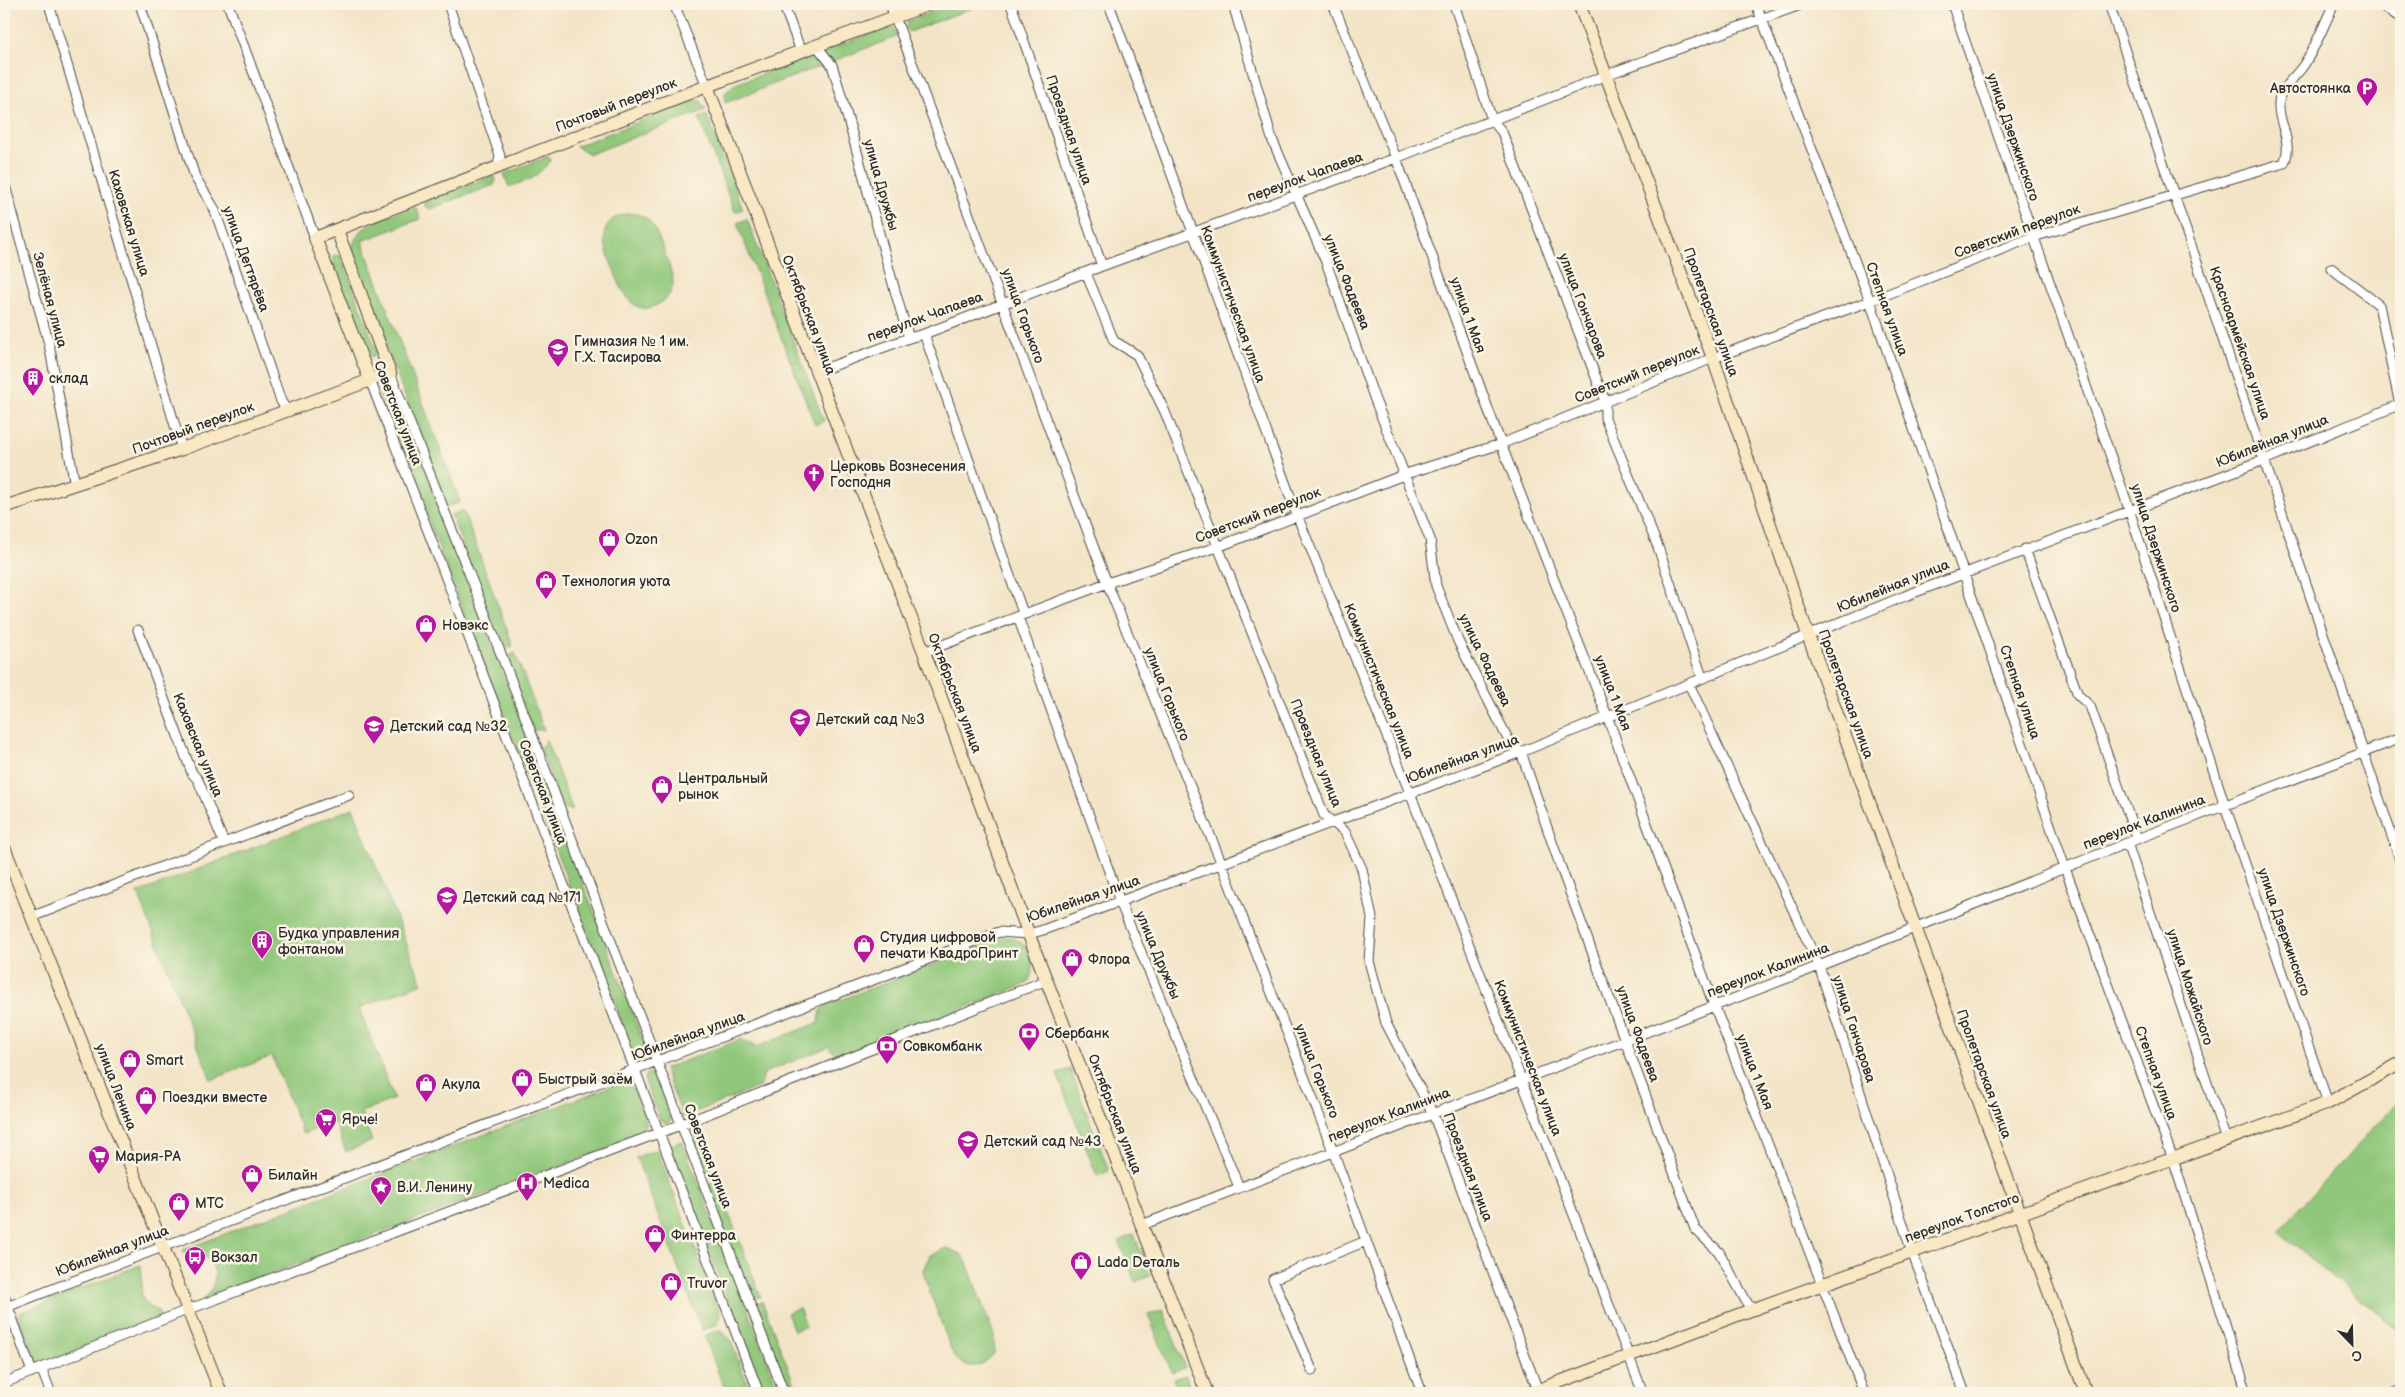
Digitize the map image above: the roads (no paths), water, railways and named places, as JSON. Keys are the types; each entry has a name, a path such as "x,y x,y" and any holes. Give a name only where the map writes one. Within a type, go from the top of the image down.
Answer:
{"street":[{"name":"Каховская улица","path":"49,4 182,449"},
{"name":"улица Дегтярёва","path":"140,4 195,177 214,208 281,401 287,411"},
{"name":"Советская улица","path":"228,4 315,238 758,1393"},
{"path":"448,4 500,156 498,166"},
{"name":"Октябрьская улица","path":"674,4 924,652 1029,934 1207,1393"},
{"path":"783,4 801,51"},
{"name":"улица Горького","path":"890,4 1004,303 1107,583 1221,862 1334,1151 1422,1393"},
{"name":"Почтовый переулок","path":"315,238 707,86 930,4"},
{"name":"Проездная улица","path":"1011,4 1102,266"},
{"name":"Коммунистическая улица","path":"1109,4 1192,234 1297,515 1410,793 1643,1393"},
{"name":"улица Фадеева","path":"1233,4 1272,140 1295,196 1326,262 1376,400 1406,474 1430,539 1436,586 1458,642 1511,745 1521,752 1561,868 1696,1229 1719,1252 1751,1310"},
{"name":"улица 1 Мая","path":"1334,4 1396,158 1501,444 1608,716 1714,1005 1864,1393"},
{"name":"улица Гончарова","path":"1454,4 1492,120 1502,132 1605,401 1605,418 1658,547 1702,677"},
{"name":"Пролетарская улица","path":"1579,4 1713,358 1808,635 2018,1214 2086,1393"},
{"name":"Степная улица","path":"1756,4 1870,301 2066,868 2172,1159 2246,1393"},
{"name":"переулок Чапаева","path":"816,372 924,334 1102,266 1295,196 1607,76 1803,4"},
{"name":"улица Дзержинского","path":"1952,4 2130,511 2226,806 2328,1103"},
{"name":"Красноармейская улица","path":"2109,4 2401,863"},
{"name":"Советский переулок","path":"924,652 1107,583 1220,546 1406,474 1501,444 1713,358 1870,301 2033,237 2284,163 2288,154 2288,146 2279,109 2281,94 2308,58 2334,4"},
{"path":"2379,4 2401,18"},
{"name":"улица Дружбы","path":"816,45 832,65 909,338"},
{"name":"Зелёная улица","path":"4,182 49,344 75,485"},
{"name":"Советская улица","path":"336,230 784,1393"},
{"path":"2331,268 2379,305 2401,406"},
{"name":"Проездная улица","path":"1086,273 1114,341 1137,355 1166,412 1324,815 1345,832 1362,869 1372,918 1369,960 1386,1024 1433,1114 1536,1392"},
{"name":"улица Дружбы","path":"924,334 1120,902 1239,1187"},
{"name":"Почтовый переулок","path":"4,507 182,449 390,373"},
{"name":"Юбилейная улица","path":"6,1307 413,1151 634,1071 999,932 1029,934 1120,902 1221,862 1521,752 1702,677 1965,572 2264,460 2401,406"},
{"path":"2025,549 2078,696 2090,706 2137,839"},
{"name":"Каховская улица","path":"138,630 192,773 198,780 224,843"},
{"name":"улица Гончарова","path":"1689,684 1819,966 1912,1252 1965,1393"},
{"name":"переулок Калинина","path":"1142,1225 1819,966 2137,839 2401,738"},
{"path":"31,917 349,795"},
{"name":"улица Можайского","path":"2127,843 2226,1140"},
{"name":"улица Ленина","path":"4,848 221,1393"},
{"path":"4,1384 187,1310 680,1124 1047,980"},
{"name":"переулок Толстого","path":"1536,1392 1751,1310 2328,1103 2401,1063"},
{"path":"1312,1370 1273,1279 1366,1241"},
{"path":"4,1296 6,1307 37,1370 49,1388 49,1393"},
{"path":"2394,1393 2401,1390"}],"place":[{"name":"Автостоянка","path":"2367,107"},
{"name":"Гимназия № 1 им. Г.Х. Тасирова","path":"558,368"},
{"name":"склад","path":"33,397"},
{"name":"Церковь Вознесения Господня","path":"814,493"},
{"name":"Ozon","path":"609,558"},
{"name":"Технология уюта","path":"546,600"},
{"name":"Новэкс","path":"426,644"},
{"name":"Детский сад №3","path":"800,738"},
{"name":"Детский сад №32","path":"374,745"},
{"name":"Центральный рынок","path":"662,805"},
{"name":"Детский сад №171","path":"447,916"},
{"name":"Будка управления фонтаном","path":"262,960"},
{"name":"Студия цифровой печати КвадроПринт","path":"864,964"},
{"name":"Флора","path":"1072,978"},
{"name":"Сбербанк","path":"1029,1052"},
{"name":"Совкомбанк","path":"887,1065"},
{"name":"Smart","path":"130,1079"},
{"name":"Быстрый заём","path":"522,1098"},
{"name":"Акула","path":"426,1103"},
{"name":"Поездки вместе","path":"146,1116"},
{"name":"Ярче!","path":"326,1138"},
{"name":"Детский сад №43","path":"968,1160"},
{"name":"Мария-РА","path":"99,1175"},
{"name":"Билайн","path":"252,1194"},
{"name":"Mеdica","path":"527,1202"},
{"name":"В.И. Ленину","path":"381,1206"},
{"name":"МТС","path":"179,1222"},
{"name":"Финтерра","path":"655,1254"},
{"name":"Вокзал","path":"195,1276"},
{"name":"Lada Dеталь","path":"1081,1281"},
{"name":"Truvor","path":"671,1302"}]}
